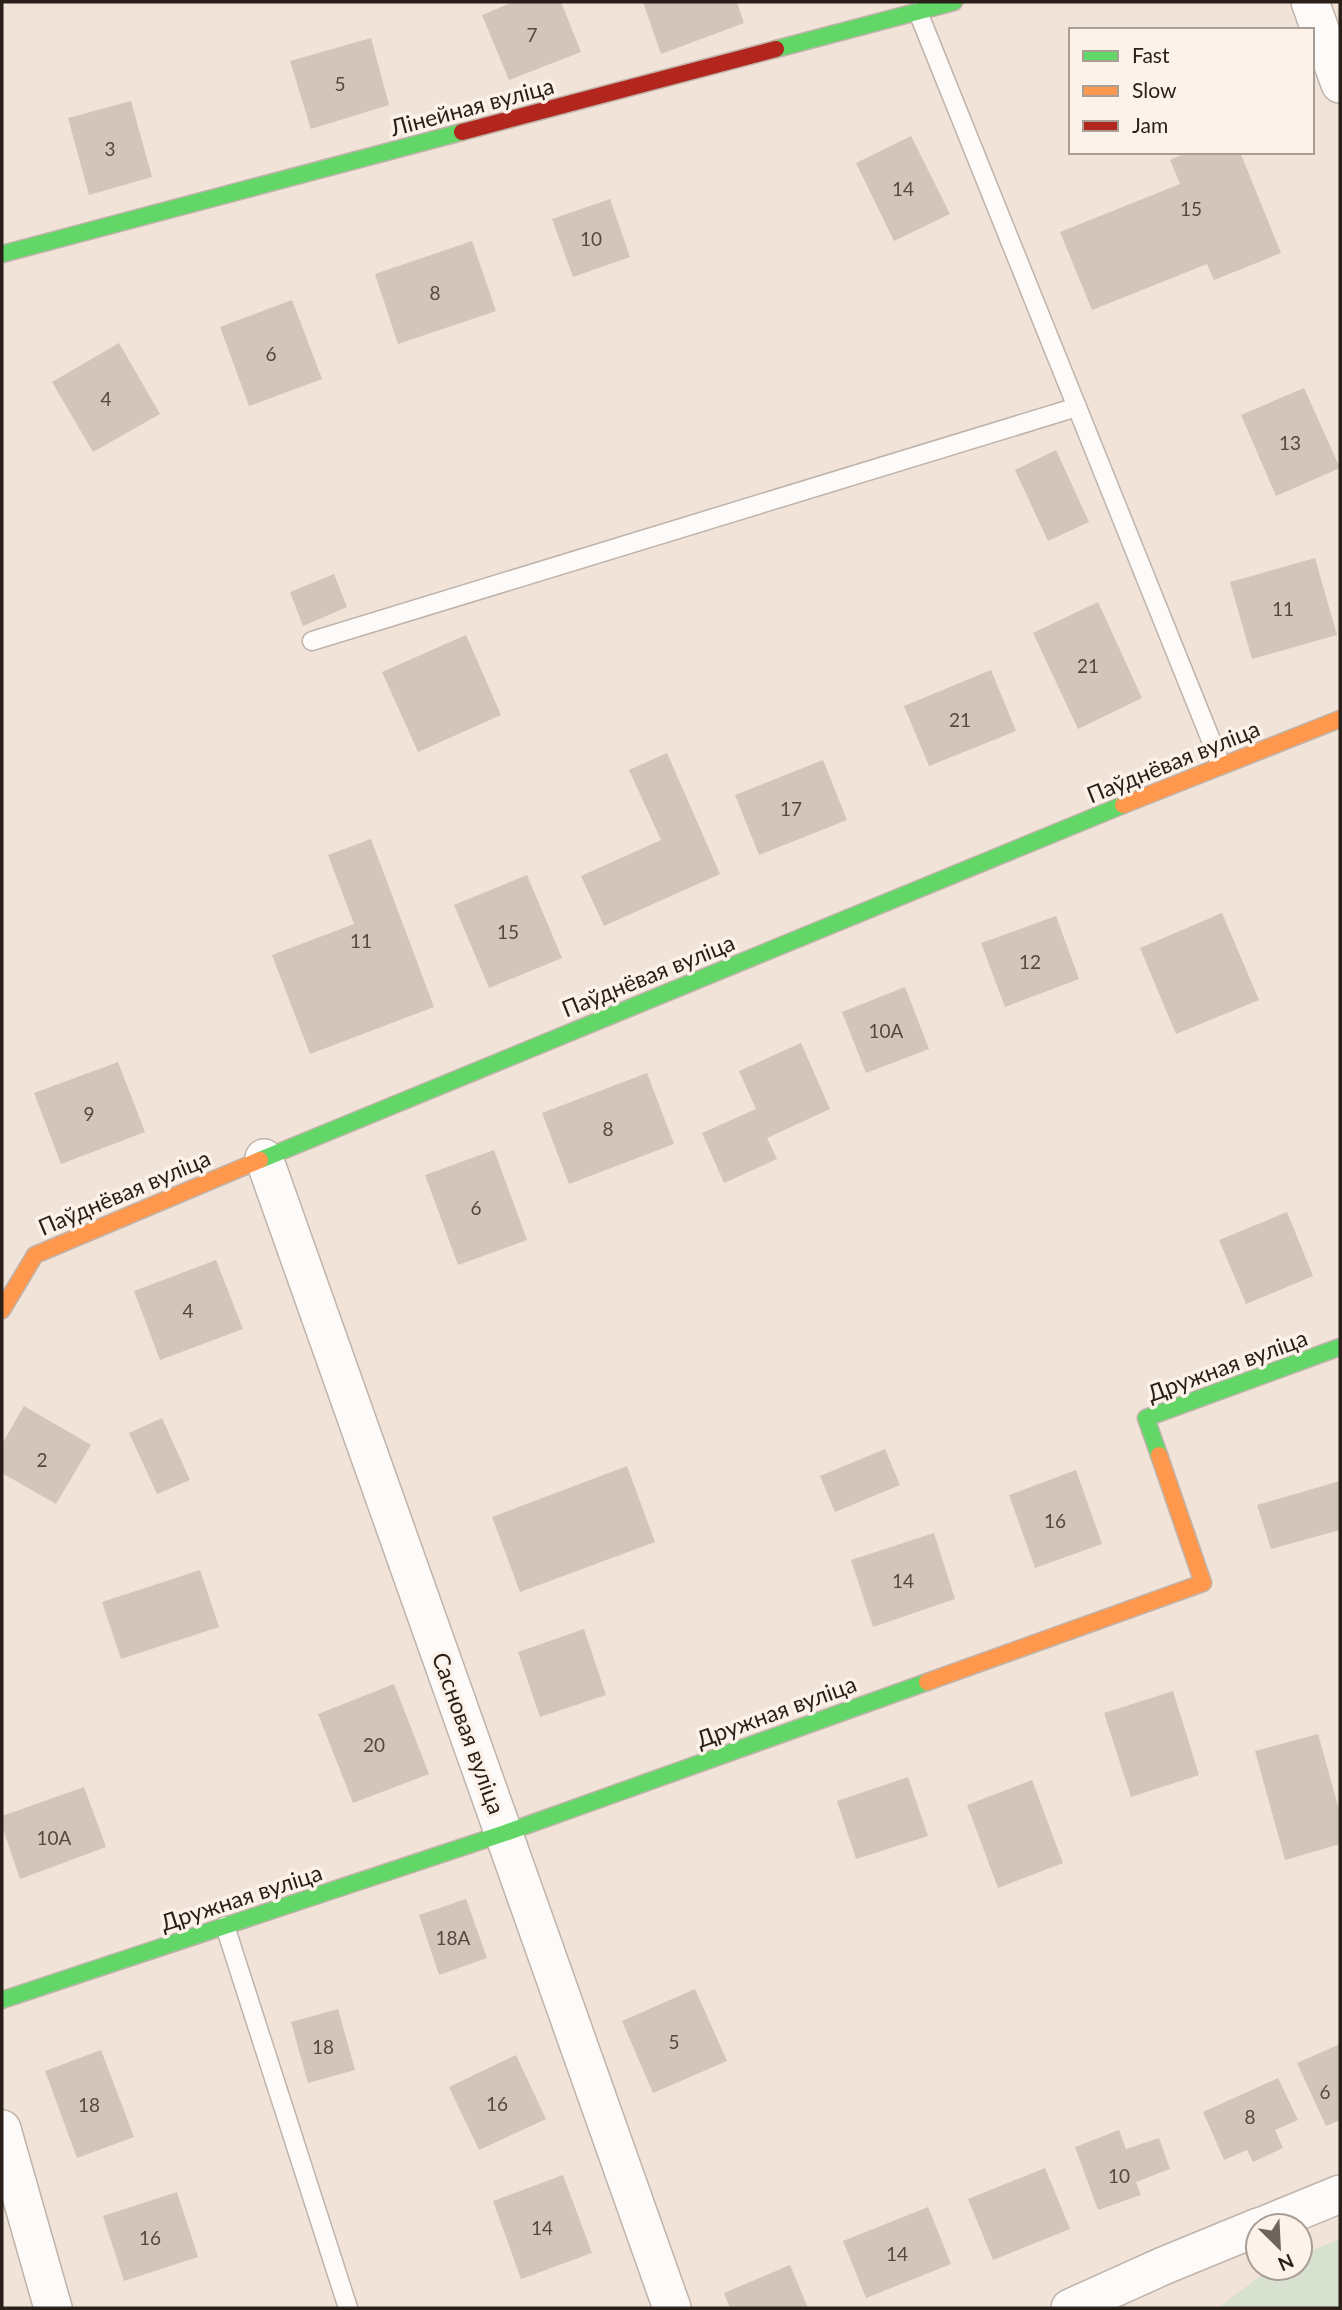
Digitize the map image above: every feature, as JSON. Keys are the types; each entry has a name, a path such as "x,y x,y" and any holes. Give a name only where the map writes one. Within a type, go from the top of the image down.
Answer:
{"street":[{"name":"Лінейная вуліца","path":"2,254 954,2"},
{"path":"1311,2 1340,84"},
{"name":"Паўднёвая вуліца","path":"2,1310 34,1255 1221,765 1340,719"},
{"name":"Сасновая вуліца","path":"264,1158 672,2308"},
{"name":"Дружная вуліца","path":"2,2000 505,1833 1203,1583 1146,1418 1340,1348"},
{"path":"2,2129 53,2308"},
{"path":"1296,2212 1340,2194"},
{"path":"1070,2308 1244,2233"}],"lane":[{"path":"918,12 1221,765"},
{"path":"312,641 1077,407"},
{"path":"225,1926 348,2308"}],"green space":[{"path":"1340,2239 1340,2308 1218,2308 1252,2282 1314,2282 1314,2249"}],"building":[{"path":"513,2 561,2 581,52 509,80 482,15"},
{"path":"643,2 737,2 744,23 661,54"},
{"path":"371,38 389,105 311,129 290,61"},
{"path":"131,101 152,177 89,195 68,118"},
{"path":"911,136 950,214 894,241 856,163"},
{"path":"1184,154 1241,154 1281,253 1214,280 1207,264 1092,310 1060,232 1180,184 1170,160"},
{"path":"610,199 630,257 573,277 552,219"},
{"path":"472,241 496,311 398,344 375,274"},
{"path":"292,300 322,379 249,406 220,327"},
{"path":"119,343 160,414 93,452 52,382"},
{"path":"1304,388 1340,468 1276,496 1241,415"},
{"path":"1056,450 1089,522 1048,541 1015,470"},
{"path":"1315,558 1337,635 1252,659 1230,582"},
{"path":"334,574 347,607 303,626 290,592"},
{"path":"1098,602 1142,698 1078,729 1033,633"},
{"path":"466,635 501,715 418,752 382,672"},
{"path":"991,670 1016,731 929,766 904,706"},
{"path":"667,753 720,874 604,926 581,876 661,840 629,770"},
{"path":"823,760 847,820 759,855 735,795"},
{"path":"371,839 434,1007 310,1054 272,955 354,924 328,855"},
{"path":"527,875 562,958 489,988 454,905"},
{"path":"1222,913 1259,1000 1176,1034 1140,948"},
{"path":"1056,916 1079,979 1005,1007 981,943"},
{"path":"905,987 929,1049 866,1073 842,1012"},
{"path":"801,1043 830,1109 767,1138 777,1159 724,1183 702,1133 756,1109 739,1071"},
{"path":"118,1062 145,1132 61,1164 34,1093"},
{"path":"647,1073 674,1144 569,1184 542,1113"},
{"path":"494,1150 527,1240 458,1265 425,1175"},
{"path":"1287,1212 1313,1276 1246,1304 1219,1240"},
{"path":"216,1260 243,1329 160,1360 134,1291"},
{"path":"24,1406 91,1445 56,1504 2,1473 2,1444"},
{"path":"162,1418 190,1480 157,1494 129,1433"},
{"path":"885,1449 900,1485 835,1512 820,1476"},
{"path":"627,1466 655,1542 520,1592 492,1517"},
{"path":"1076,1470 1102,1544 1035,1568 1009,1495"},
{"path":"1340,1481 1340,1530 1271,1549 1257,1505"},
{"path":"934,1533 955,1599 873,1627 851,1560"},
{"path":"200,1570 219,1627 121,1659 102,1602"},
{"path":"584,1629 606,1695 540,1717 518,1652"},
{"path":"394,1684 429,1774 353,1803 318,1714"},
{"path":"1173,1691 1199,1775 1131,1797 1104,1713"},
{"path":"1318,1734 1340,1813 1340,1844 1285,1860 1255,1751"},
{"path":"908,1777 928,1836 856,1859 837,1801"},
{"path":"1032,1780 1063,1863 998,1888 967,1805"},
{"path":"84,1787 106,1847 20,1879 2,1826 2,1816"},
{"path":"466,1899 487,1958 439,1975 419,1915"},
{"path":"695,1989 727,2061 653,2093 622,2021"},
{"path":"338,2009 355,2070 308,2083 291,2022"},
{"path":"1340,2044 1340,2120 1326,2126 1297,2063"},
{"path":"101,2050 134,2137 77,2158 45,2071"},
{"path":"516,2055 546,2119 479,2150 449,2087"},
{"path":"1278,2078 1298,2120 1275,2130 1283,2148 1253,2162 1247,2150 1224,2160 1203,2112"},
{"path":"1119,2130 1126,2149 1159,2138 1170,2169 1136,2182 1141,2195 1098,2210 1075,2147"},
{"path":"1045,2168 1070,2229 993,2260 968,2199"},
{"path":"563,2175 592,2253 521,2279 493,2201"},
{"path":"177,2192 198,2257 124,2281 103,2216"},
{"path":"928,2207 951,2264 866,2298 843,2241"},
{"path":"790,2265 808,2308 730,2308 724,2293"}],"traffic: fast":[{"path":"776,49 954,2"},
{"path":"2,254 462,132"},
{"path":"260,1160 1123,805"},
{"path":"1159,1455 1146,1418 1340,1347"},
{"path":"2,2000 505,1833 927,1682"}],"traffic: slow":[{"path":"1123,805 1340,719"},
{"path":"2,1310 35,1255 260,1160"},
{"path":"927,1682 1203,1583 1159,1455"}],"traffic: jam":[{"path":"462,132 776,49"}]}
